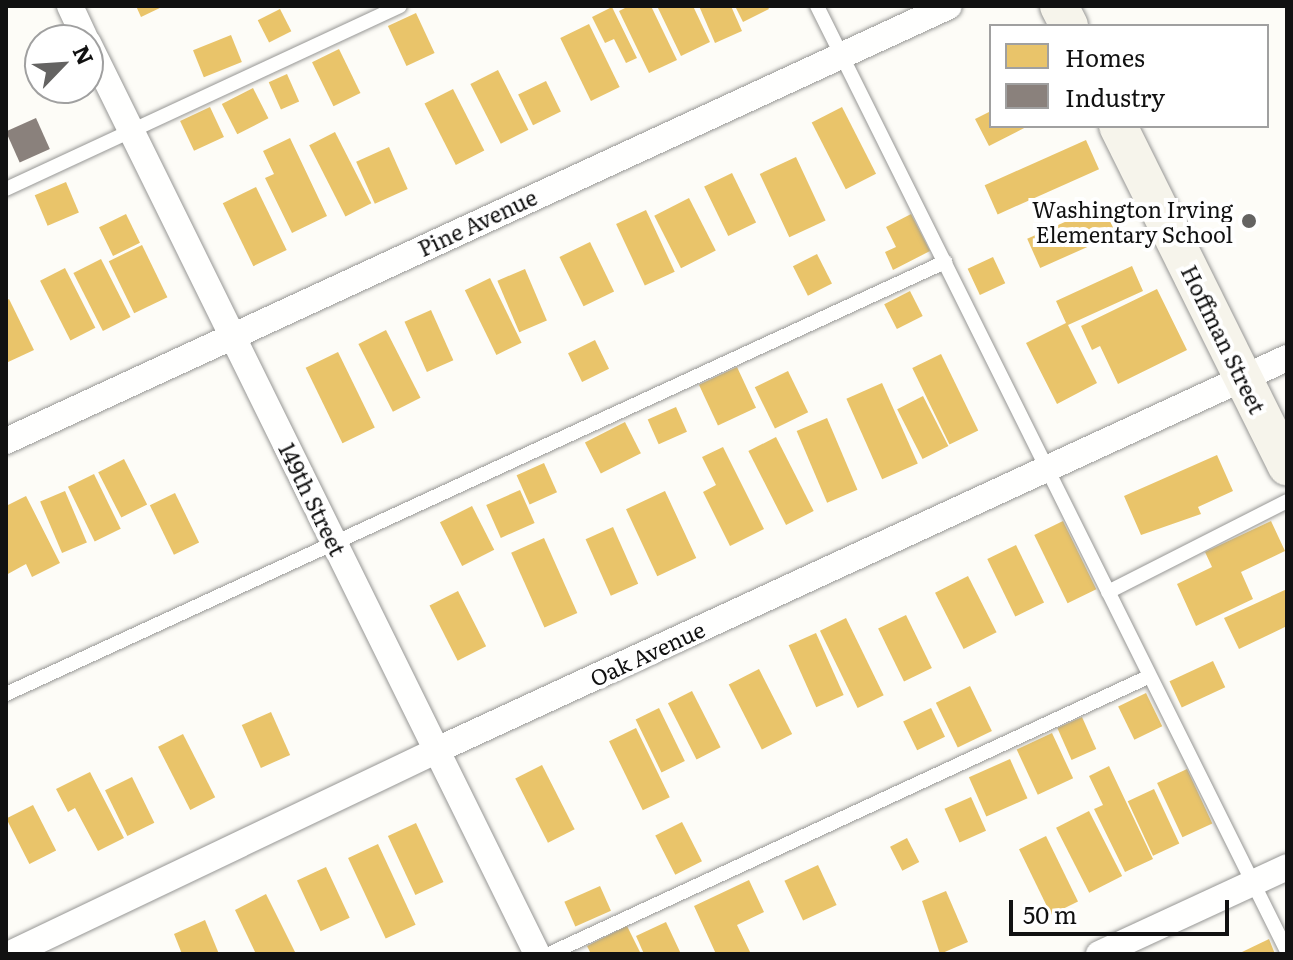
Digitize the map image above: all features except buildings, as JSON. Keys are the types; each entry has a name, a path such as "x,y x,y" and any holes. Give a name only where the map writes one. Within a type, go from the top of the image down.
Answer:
{"street":[{"name":"Pine Avenue","path":"6,441 231,334 949,6"},
{"path":"1059,6 1068,24"},
{"name":"149th Street","path":"104,76 537,954"},
{"name":"Hoffman Street","path":"1119,128 1287,466"},
{"name":"Oak Avenue","path":"10,954 437,750 1287,358"},
{"path":"1099,954 1287,867"}],"lane":[{"path":"6,189 400,6"},
{"path":"817,6 1287,951"},
{"path":"6,694 333,539 945,262"},
{"path":"1108,592 1287,501"},
{"path":"549,954 1150,676"}],"place":[{"name":"Washington Irving Elementary School","path":"1249,221"}]}
